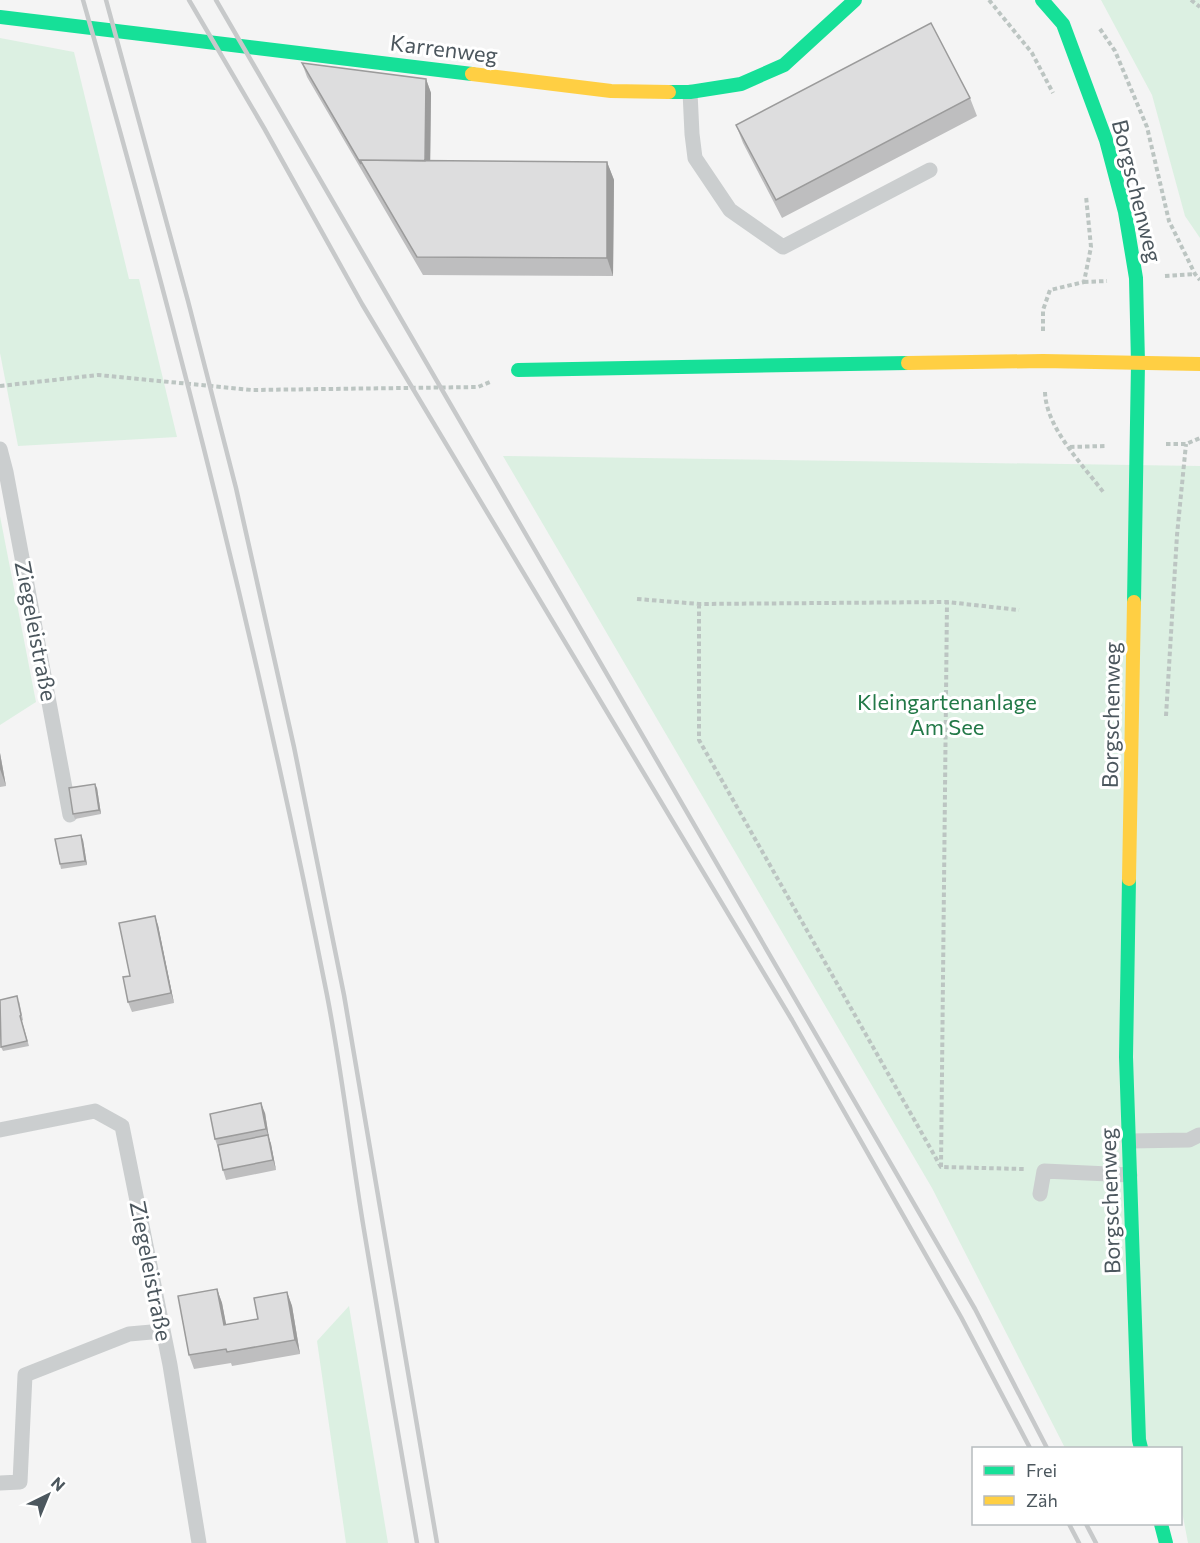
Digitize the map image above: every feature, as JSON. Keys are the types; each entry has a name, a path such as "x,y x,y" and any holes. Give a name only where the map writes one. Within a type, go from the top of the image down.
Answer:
{"street":[{"name":"Karrenweg","path":"0,17 611,91 690,92 741,84 784,65 855,0"},
{"name":"Borgschenweg","path":"1042,0 1063,24 1106,140 1125,212 1137,278 1138,363 1126,1057 1138,1440 1140,1447"},
{"path":"518,370 1043,361 1200,364"},
{"path":"1161,1525 1166,1543"}],"lane":[{"path":"690,92 695,158 730,210 783,247 930,170"},
{"name":"Ziegeleistraße","path":"0,449 70,815"},
{"name":"Ziegeleistraße","path":"0,1130 95,1111 123,1126 163,1331 199,1543"},
{"path":"1129,1141 1189,1140 1199,1135"},
{"path":"1040,1194 1044,1171 1130,1175"},
{"path":"0,1483 20,1482 25,1375 129,1334 163,1331"}],"path":[{"path":"989,0 1032,53 1054,94"},
{"path":"1191,0 1200,8"},
{"path":"1098,26 1115,51 1147,127 1169,221 1200,280"},
{"path":"1084,187 1090,247 1084,282 1050,290 1043,310 1045,401 1055,426 1109,499"},
{"path":"0,386 98,375 252,390 478,387 518,370"},
{"path":"1165,723 1177,535 1186,444"},
{"path":"636,599 699,604 947,602 1019,610"},
{"path":"941,1167 947,602"},
{"path":"699,604 699,740 941,1167"},
{"path":"941,1167 1044,1171"}],"green space":[{"path":"1101,0 1200,0 1200,238 1185,216 1152,95"},
{"path":"0,38 74,52 129,279 139,279 177,437 18,446 0,353"},
{"name":"Kleingartenanlage Am See","path":"503,456 1200,466 1200,1543 1188,1543 1182,1511 1182,1447 1064,1447 932,1188"},
{"path":"0,516 36,702 0,725"},
{"path":"349,1306 388,1543 346,1543 317,1341"}],"building":[{"path":"931,23 970,98 776,200 736,125"},
{"path":"302,63 426,79 425,161 360,160 361,164"},
{"path":"360,160 607,162 607,258 417,257"},
{"path":"95,784 99,810 73,814 69,788"},
{"path":"81,835 85,861 60,864 55,839"},
{"path":"155,916 171,993 128,1002 123,977 130,976 119,923"},
{"path":"17,996 27,1041 1,1047 0,1000"},
{"path":"261,1103 266,1129 215,1139 210,1114"},
{"path":"268,1135 273,1160 223,1170 218,1145"},
{"path":"217,1289 224,1325 258,1319 254,1298 287,1292 295,1340 227,1352 226,1349 189,1355 178,1296"}],"railway":[{"path":"83,0 152,247 216,495 274,744 332,1024 417,1543"},
{"path":"106,0 236,488 294,747 344,995 437,1543"},
{"path":"189,0 264,128 362,304 792,1020 961,1317 1029,1447"},
{"path":"216,0 975,1309 1046,1447"},
{"path":"1070,1525 1079,1543"},
{"path":"1087,1525 1096,1543"}],"traffic: fast":[{"path":"669,92 690,92 741,84 784,65 855,0"},
{"path":"1042,0 1063,24 1106,140 1125,212 1136,278 1138,363 1134,602"},
{"path":"0,17 472,74"},
{"path":"518,370 908,363"},
{"path":"1129,879 1126,1057 1141,1447"},
{"path":"1161,1525 1166,1543"}],"traffic: slow":[{"path":"472,74 611,91 669,92"},
{"path":"908,363 1043,361 1200,364"},
{"path":"1129,879 1134,602"}]}
